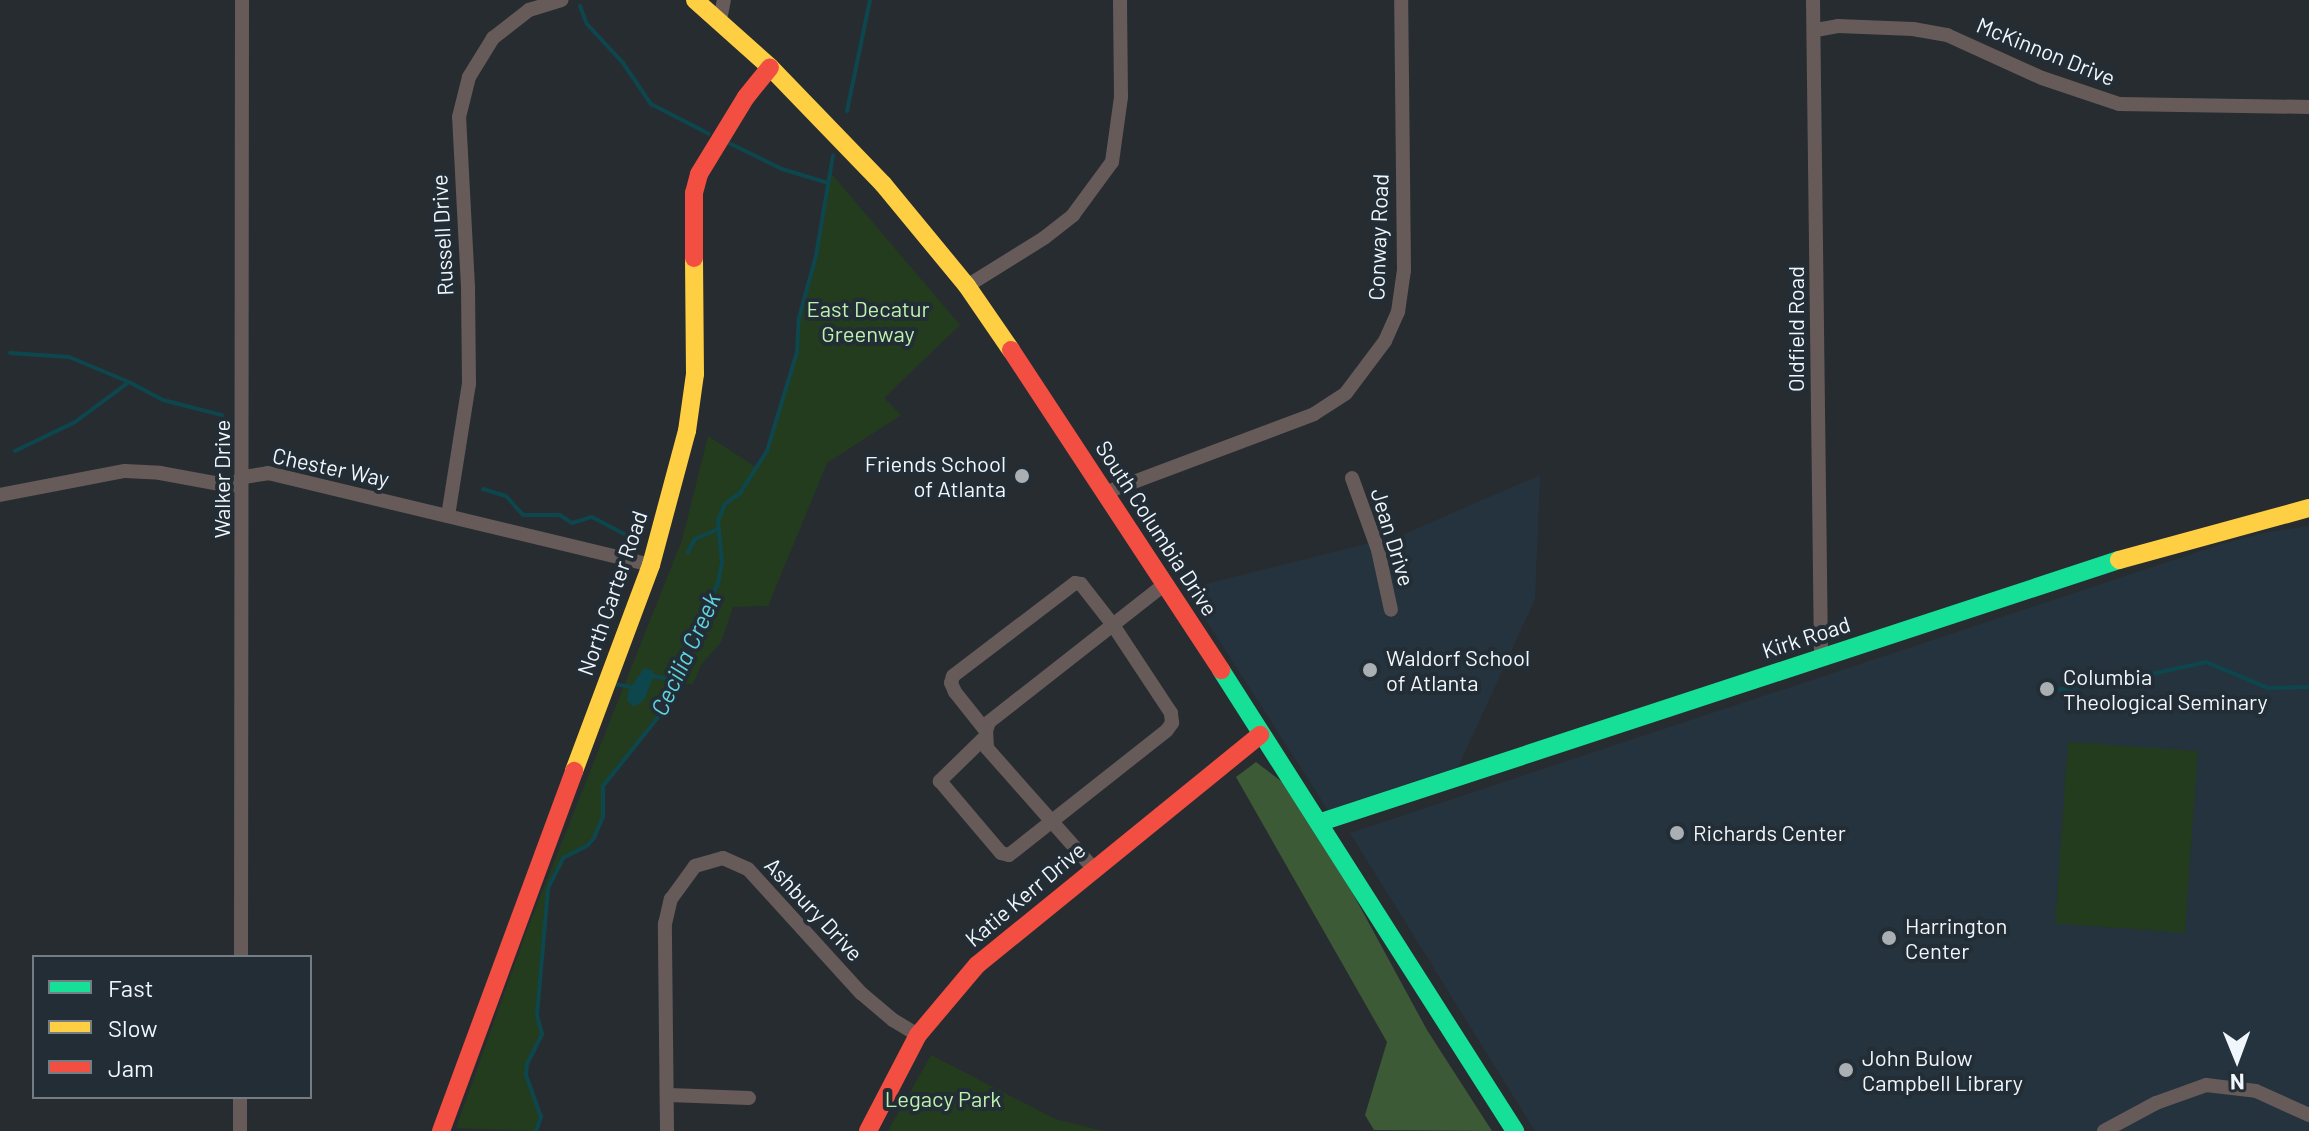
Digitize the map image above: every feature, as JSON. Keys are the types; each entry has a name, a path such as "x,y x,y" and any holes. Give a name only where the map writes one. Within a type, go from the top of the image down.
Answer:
{"street":[{"name":"Walker Drive","path":"241,955 244,477 242,0"},
{"name":"Russell Drive","path":"448,516 469,384 468,287 459,117 469,77 493,38 529,10 562,0"},
{"name":"South Columbia Drive","path":"695,0 770,67 883,184 967,286 1107,492 1260,735 1321,822 1515,1131"},
{"path":"720,20 724,0"},
{"path":"967,286 1044,238 1073,215 1112,162 1121,97 1120,0"},
{"name":"Conway Road","path":"1107,492 1314,414 1346,393 1385,341 1398,312 1404,270 1401,0"},
{"name":"Oldfield Road","path":"1813,0 1816,30 1821,657"},
{"name":"McKinnon Drive","path":"1816,30 1838,26 1913,29 1947,35 2042,78 2119,104 2309,107"},
{"name":"North Carter Road","path":"441,1131 651,565 687,431 695,374 694,193 707,157 770,67"},
{"name":"Chester Way","path":"0,495 125,471 160,473 231,486 244,477 268,473 651,565"},
{"name":"Jean Drive","path":"1352,478 1378,550 1391,610"},
{"name":"Kirk Road","path":"1321,822 2156,548 2309,508"},
{"path":"1075,583 1081,584 1113,625 1171,713 1172,723 1009,855 1001,853 943,786 942,775 985,734 955,692 951,683 953,676 1075,583"},
{"path":"1093,868 987,748 985,734 989,722 1165,584"},
{"name":"Katie Kerr Drive","path":"868,1131 918,1035 977,965 1260,735"},
{"name":"Ashbury Drive","path":"667,1131 665,924 671,899 695,866 723,858 748,869 861,993 893,1020 918,1035"},
{"path":"2104,1131 2156,1103 2206,1085 2256,1091 2309,1115"},
{"path":"669,1095 749,1098"},
{"path":"240,1099 240,1131"}],"shaded area":[{"name":"Waldorf School of Atlanta","path":"1540,475 1535,599 1458,767 1328,810 1186,589 1402,535"},
{"name":"Columbia Theological Seminary","path":"2309,526 2309,1131 1535,1131 1350,833 2222,544 2263,533"}],"green space":[{"name":"East Decatur Greenway","path":"830,172 960,325 884,398 901,415 827,463 768,606 733,607 721,642 701,665 693,684 674,684 656,722 603,785 603,817 594,838 588,845 563,858 554,870 545,904 540,964 537,1015 542,1034 527,1064 528,1084 541,1117 539,1128 536,1131 456,1128 527,930 682,540 708,436 757,468 767,451 797,352 799,318 816,256"},
{"path":"2068,742 2198,751 2185,933 2055,924"},
{"path":"1256,762 1281,781 1321,835 1427,1030 1492,1131 1374,1130 1365,1115 1387,1042 1236,777"},
{"name":"Legacy Park","path":"931,1055 1055,1119 1104,1131 888,1131"}],"water":[{"path":"644,668 653,671 653,678 644,700 634,707 627,700 629,690"}],"waterway":[{"name":"Cecilia Creek","path":"847,111 870,0"},
{"path":"580,6 587,24 623,63 651,104 709,134"},
{"path":"729,143 782,169 828,183"},
{"name":"Cecilia Creek","path":"536,1131 541,1117 526,1075 527,1064 542,1034 537,1015 548,888 563,858 588,845 594,838 603,817 603,786 663,711 718,583 722,562 718,521 725,504 740,493 767,451 797,352 799,318 816,256 833,155"},
{"path":"10,353 69,357 129,382"},
{"path":"15,451 75,422 129,382 163,400 222,415"},
{"path":"483,489 506,496 523,515 560,515 572,523 592,517 627,536"},
{"path":"688,552 695,539 718,529"},
{"path":"2041,692 2125,680 2206,662 2268,688 2309,687"},
{"path":"653,676 676,681"},
{"path":"615,684 630,687"}],"traffic: fast":[{"path":"1321,822 2119,560"},
{"path":"1221,670 1515,1131"}],"traffic: slow":[{"path":"695,0 770,67 883,184 967,286 1011,350"},
{"path":"574,771 651,565 687,431 695,374 694,258"},
{"path":"2119,560 2309,508"}],"traffic: jam":[{"path":"694,258 694,193 699,174 746,97 770,67"},
{"path":"1011,350 1221,670"},
{"path":"868,1131 918,1035 977,965 1260,735"},
{"path":"441,1131 574,771"}],"place":[{"name":"Friends School of Atlanta","path":"1022,476"},
{"name":"Waldorf School of Atlanta","path":"1370,670"},
{"name":"Columbia Theological Seminary","path":"2047,689"},
{"name":"Richards Center","path":"1677,833"},
{"name":"Harrington Center","path":"1889,938"},
{"name":"John Bulow Campbell Library","path":"1846,1070"}]}
